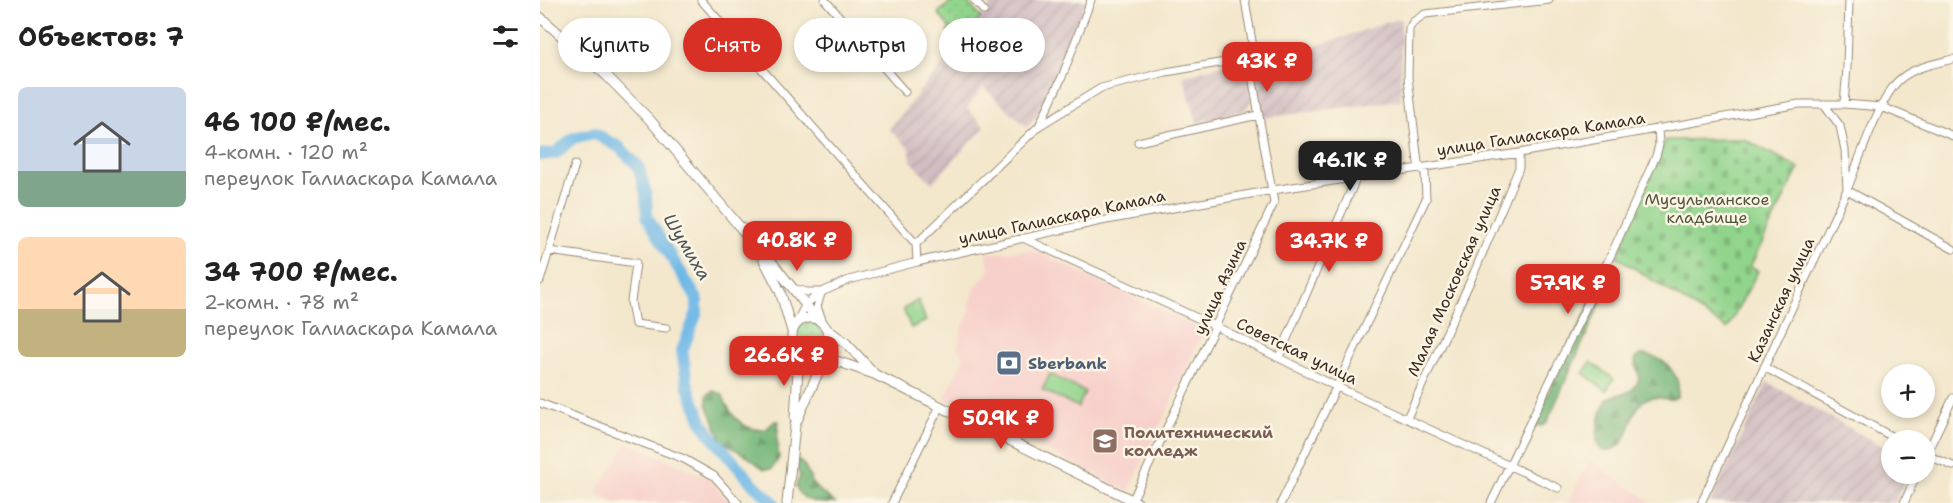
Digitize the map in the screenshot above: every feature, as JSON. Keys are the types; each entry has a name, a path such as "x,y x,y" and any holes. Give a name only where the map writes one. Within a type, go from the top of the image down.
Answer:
{"main road":[{"path":"540,17 606,75 650,120 823,324 846,343 874,374"},
{"path":"755,245 772,273 794,327 793,343 796,349 798,369 788,500"},
{"path":"794,327 806,318 823,324 829,336 825,352 795,424"},
{"path":"796,349 812,355 822,351 874,374 1134,502"}],"street":[{"path":"701,0 916,244 917,262"},
{"path":"825,0 905,92"},
{"path":"974,0 984,11"},
{"path":"1039,126 1062,77 1091,0"},
{"name":"улица Азина","path":"1134,502 1274,203 1249,58 1253,47 1245,0"},
{"path":"1281,503 1424,206 1427,189 1425,173 1418,163 1408,77 1407,35 1413,22 1425,15 1549,0"},
{"path":"1844,104 1849,0"},
{"path":"916,244 1039,126 1101,88 1166,72 1249,58"},
{"name":"Казанская улица","path":"1701,503 1892,89 1906,75 1928,65 1953,59"},
{"name":"улица Галиаскара Камала","path":"794,327 806,304 822,291 849,280 917,262 1101,221 1273,190 1519,153 1799,104 1882,107 1953,136"},
{"path":"1824,104 1840,126 1845,150 1846,190 1953,249"},
{"path":"1138,142 1258,115"},
{"path":"1491,503 1656,156 1659,145 1658,129"},
{"name":"Малая Московская улица","path":"1407,418 1474,273 1519,168 1519,153"},
{"path":"540,281 542,267 575,165"},
{"path":"1279,357 1356,179"},
{"name":"Советская улица","path":"1023,238 1217,327 1337,387 1558,488"},
{"path":"549,251 636,263 631,302 634,324 666,328"},
{"path":"792,288 807,292 822,291 817,307 823,324"},
{"path":"1764,367 1881,431"},
{"path":"1935,435 1953,398"},
{"path":"540,403 684,459 714,476 738,503"},
{"path":"892,503 940,406"},
{"path":"1935,460 1953,466"},
{"path":"1904,503 1913,484"}],"shaded area":[{"path":"995,0 1086,0 1074,39 1046,103 1027,127 983,87 967,108 985,127 932,183 911,161 910,149 889,129 939,68 939,72 1045,72 1045,18 980,18"},
{"path":"1401,18 1401,100 1262,118 1253,59 1307,49"},
{"path":"1246,61 1252,100 1245,110 1197,123 1183,76 1217,66"},
{"path":"1034,250 1204,331 1129,492 945,398 964,357 957,348 963,325 971,310 968,307 976,286 990,270 986,253"},
{"path":"1767,382 1881,445 1881,484 1904,484 1895,503 1710,503"},
{"path":"628,442 710,479 729,503 616,503 596,493"},
{"path":"1589,460 1653,503 1568,503"}],"green space":[{"path":"953,0 965,0 981,17 942,18 938,13"},
{"name":"Мусульманское кладбище","path":"1744,139 1799,168 1750,267 1758,271 1727,329 1617,257 1665,140"},
{"path":"1605,281 1606,287 1602,300 1547,422 1542,426 1536,425 1536,419 1596,290"},
{"path":"918,300 926,321 911,328 903,309"},
{"path":"809,322 819,326 823,336 819,346 809,350 799,346 795,336 799,326"},
{"path":"1641,355 1661,360 1671,370 1678,382 1677,397 1646,399 1636,411 1624,441 1611,450 1603,450 1597,443 1597,437 1603,408 1611,397 1635,387 1639,378 1635,359"},
{"path":"1591,362 1614,379 1606,391 1583,373"},
{"path":"1050,374 1085,392 1078,407 1042,390"},
{"path":"713,391 722,394 733,414 749,428 765,430 775,421 779,421 777,439 779,458 772,469 764,469 722,441 707,404 707,395"},
{"path":"798,460 804,465 814,486 835,503 811,501 801,495 796,485 800,476 795,465"}],"waterway":[{"name":"Шумиха","path":"540,155 556,153 573,138 594,133 619,147 638,166 646,194 647,217 697,299 697,312 682,351 688,387 703,424 713,438 752,483 774,503"}],"place":[{"name":"Sberbank","path":"1009,363"},
{"name":"Политехнический колледж","path":"1105,441"}]}
